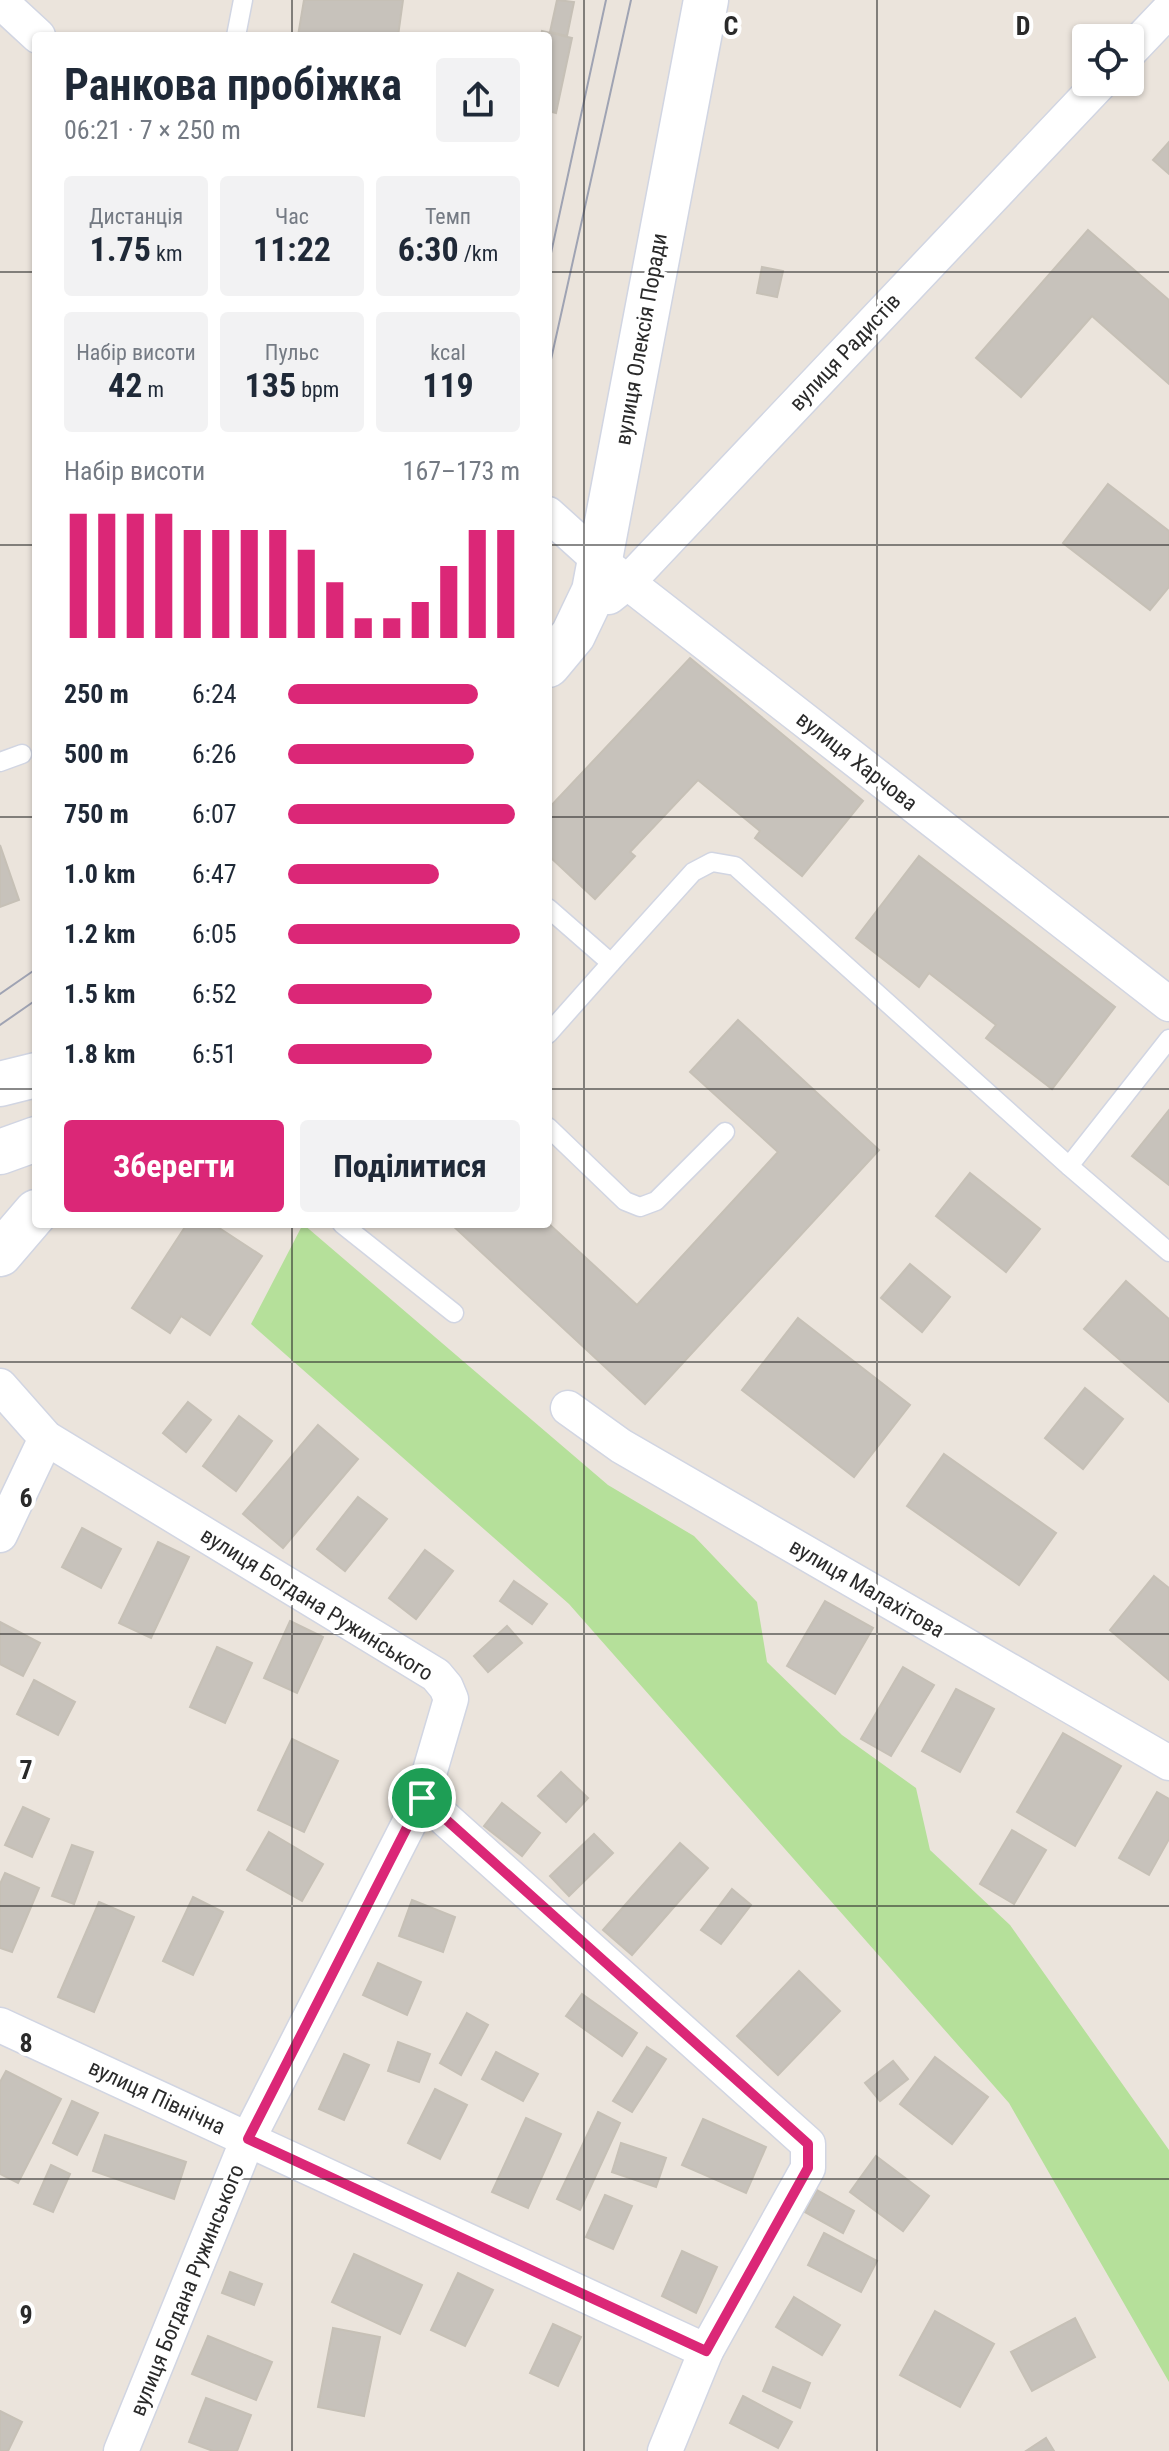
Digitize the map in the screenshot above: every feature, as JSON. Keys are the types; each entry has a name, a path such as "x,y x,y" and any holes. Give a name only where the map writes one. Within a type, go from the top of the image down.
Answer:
{"main road":[{"name":"вулиця Олексія Поради","path":"552,660 585,616 594,591 614,572 706,0"},
{"path":"0,1084 32,1076"},
{"path":"0,1152 32,1140"},
{"path":"0,1254 32,1217"}],"street":[{"path":"0,1 34,32"},
{"path":"1144,36 1169,10"},
{"name":"вулиця Радистів","path":"614,572 1087,96"},
{"name":"вулиця Харчова","path":"552,518 614,572 1169,1004"},
{"name":"вулиця Богдана Ружинського","path":"0,1386 46,1438 436,1675 451,1699 422,1798 248,2139 121,2451"},
{"name":"вулиця Малахітова","path":"568,1408 634,1454 1169,1763"},
{"path":"0,1535 46,1438"},
{"path":"422,1798 808,2144 808,2168 706,2351 665,2451"},
{"name":"вулиця Північна","path":"0,2025 706,2351"}],"lane":[{"path":"237,32 243,0"},
{"path":"0,762 22,754"},
{"path":"552,1029 693,872 712,862 735,866 1169,1252"},
{"path":"552,911 611,963"},
{"path":"1069,1166 1169,1039"},
{"path":"552,1131 625,1201 640,1207 656,1201 725,1132"},
{"path":"347,1228 454,1313"}],"green space":[{"path":"301,1228 308,1228 608,1485 694,1536 757,1602 767,1662 842,1735 916,1788 930,1850 1010,1925 1169,2150 1169,2382 1009,2103 569,1604 251,1324"}],"building":[{"path":"304,0 403,0 399,32 299,32"},
{"path":"557,0 574,2 567,36 550,32"},
{"path":"552,33 572,38 556,113 552,112"},
{"path":"1169,142 1169,174 1153,160"},
{"path":"1088,230 1169,300 1169,384 1092,316 1021,397 976,358"},
{"path":"762,267 783,271 777,297 757,293"},
{"path":"1108,484 1169,531 1169,587 1150,610 1063,543"},
{"path":"690,658 863,801 802,876 755,838 760,831 698,780 630,852 635,856 595,899 552,859 552,805"},
{"path":"0,845 19,900 0,907"},
{"path":"919,856 1115,1007 1052,1089 986,1038 996,1025 929,973 919,987 856,938"},
{"path":"738,1020 879,1150 645,1404 455,1228 552,1227 637,1305 778,1152 690,1072"},
{"path":"1169,1110 1169,1185 1132,1156"},
{"path":"970,1173 1040,1229 1006,1272 936,1216"},
{"path":"184,1228 219,1228 262,1256 210,1335 181,1316 170,1333 132,1308"},
{"path":"910,1264 950,1297 922,1332 881,1298"},
{"path":"1126,1281 1169,1319 1169,1402 1084,1329"},
{"path":"798,1318 910,1405 854,1477 742,1390"},
{"path":"1085,1388 1123,1419 1083,1469 1045,1438"},
{"path":"188,1402 211,1420 186,1452 163,1433"},
{"path":"239,1416 272,1441 236,1491 203,1466"},
{"path":"318,1425 358,1459 283,1548 243,1514"},
{"path":"944,1454 1056,1533 1019,1585 907,1506"},
{"path":"358,1497 387,1519 345,1571 317,1549"},
{"path":"82,1528 121,1549 101,1588 62,1567"},
{"path":"158,1542 189,1557 151,1638 119,1623"},
{"path":"425,1550 453,1571 416,1619 389,1598"},
{"path":"1154,1576 1169,1588 1169,1680 1110,1630"},
{"path":"514,1581 547,1604 532,1624 500,1601"},
{"path":"825,1601 873,1628 835,1694 787,1666"},
{"path":"290,1621 323,1637 297,1693 264,1678"},
{"path":"0,1622 40,1643 23,1676 0,1664"},
{"path":"507,1626 522,1643 488,1672 474,1656"},
{"path":"217,1647 252,1663 225,1723 190,1707"},
{"path":"903,1667 934,1685 891,1756 861,1739"},
{"path":"34,1680 75,1702 58,1735 17,1714"},
{"path":"956,1689 994,1709 960,1772 922,1751"},
{"path":"1063,1733 1121,1766 1075,1846 1017,1812"},
{"path":"292,1739 338,1761 304,1832 258,1810"},
{"path":"561,1772 588,1798 566,1822 538,1796"},
{"path":"1157,1792 1169,1799 1169,1839 1149,1875 1119,1858"},
{"path":"502,1803 540,1833 522,1856 484,1826"},
{"path":"23,1807 49,1819 32,1857 5,1845"},
{"path":"1012,1830 1046,1850 1014,1904 980,1884"},
{"path":"269,1832 323,1864 302,1901 247,1870"},
{"path":"594,1834 613,1853 569,1896 550,1876"},
{"path":"680,1843 708,1868 632,1955 603,1930"},
{"path":"72,1845 93,1852 74,1904 52,1896"},
{"path":"5,1873 39,1888 12,1952 0,1948 0,1884"},
{"path":"732,1889 751,1905 721,1944 701,1930"},
{"path":"193,1897 223,1912 193,1975 163,1961"},
{"path":"412,1900 455,1917 443,1952 399,1936"},
{"path":"99,1902 134,1917 94,2012 58,1997"},
{"path":"378,1963 421,1982 407,2015 363,1995"},
{"path":"799,1971 840,2011 778,2075 737,2036"},
{"path":"582,1994 637,2033 622,2056 566,2016"},
{"path":"467,2013 488,2025 461,2075 440,2063"},
{"path":"398,2042 430,2054 419,2082 388,2071"},
{"path":"647,2047 666,2059 632,2112 613,2101"},
{"path":"496,2052 538,2074 523,2101 482,2079"},
{"path":"344,2054 369,2065 344,2120 319,2109"},
{"path":"935,2057 988,2097 952,2144 900,2104"},
{"path":"893,2061 908,2079 880,2101 865,2083"},
{"path":"6,2071 61,2099 18,2183 0,2174 0,2082"},
{"path":"435,2089 467,2105 440,2159 408,2143"},
{"path":"72,2101 98,2113 77,2155 53,2143"},
{"path":"598,2112 620,2123 580,2210 557,2199"},
{"path":"526,2118 561,2134 528,2208 492,2192"},
{"path":"703,2119 766,2147 746,2193 682,2165"},
{"path":"105,2135 186,2162 174,2199 93,2171"},
{"path":"621,2143 666,2158 656,2187 612,2172"},
{"path":"876,2156 929,2196 903,2231 850,2192"},
{"path":"51,2165 70,2174 53,2212 34,2204"},
{"path":"817,2190 854,2211 843,2233 805,2212"},
{"path":"605,2195 632,2206 613,2249 586,2237"},
{"path":"824,2233 877,2261 861,2292 808,2265"},
{"path":"682,2251 717,2267 696,2313 662,2296"},
{"path":"354,2254 422,2285 400,2334 332,2302"},
{"path":"230,2272 262,2284 254,2305 222,2293"},
{"path":"458,2273 493,2290 465,2346 431,2330"},
{"path":"794,2297 840,2325 822,2355 776,2327"},
{"path":"935,2311 994,2344 960,2407 900,2375"},
{"path":"1075,2318 1095,2357 1032,2391 1011,2352"},
{"path":"553,2324 581,2337 558,2386 530,2373"},
{"path":"333,2328 380,2337 364,2416 318,2407"},
{"path":"208,2336 272,2362 256,2400 192,2374"},
{"path":"773,2367 810,2383 800,2408 763,2391"},
{"path":"743,2396 792,2422 778,2448 730,2423"},
{"path":"206,2398 251,2415 237,2451 213,2451 189,2442"},
{"path":"0,2411 22,2422 8,2451 0,2451"},
{"path":"1046,2438 1054,2451 1026,2451"}],"tram line":[{"path":"552,249 606,0"},
{"path":"552,355 631,0"},
{"path":"0,994 32,972"},
{"path":"0,1025 32,1003"}],"route":[{"path":"422,1798 808,2144 808,2168 706,2351 248,2139 422,1798"}]}
